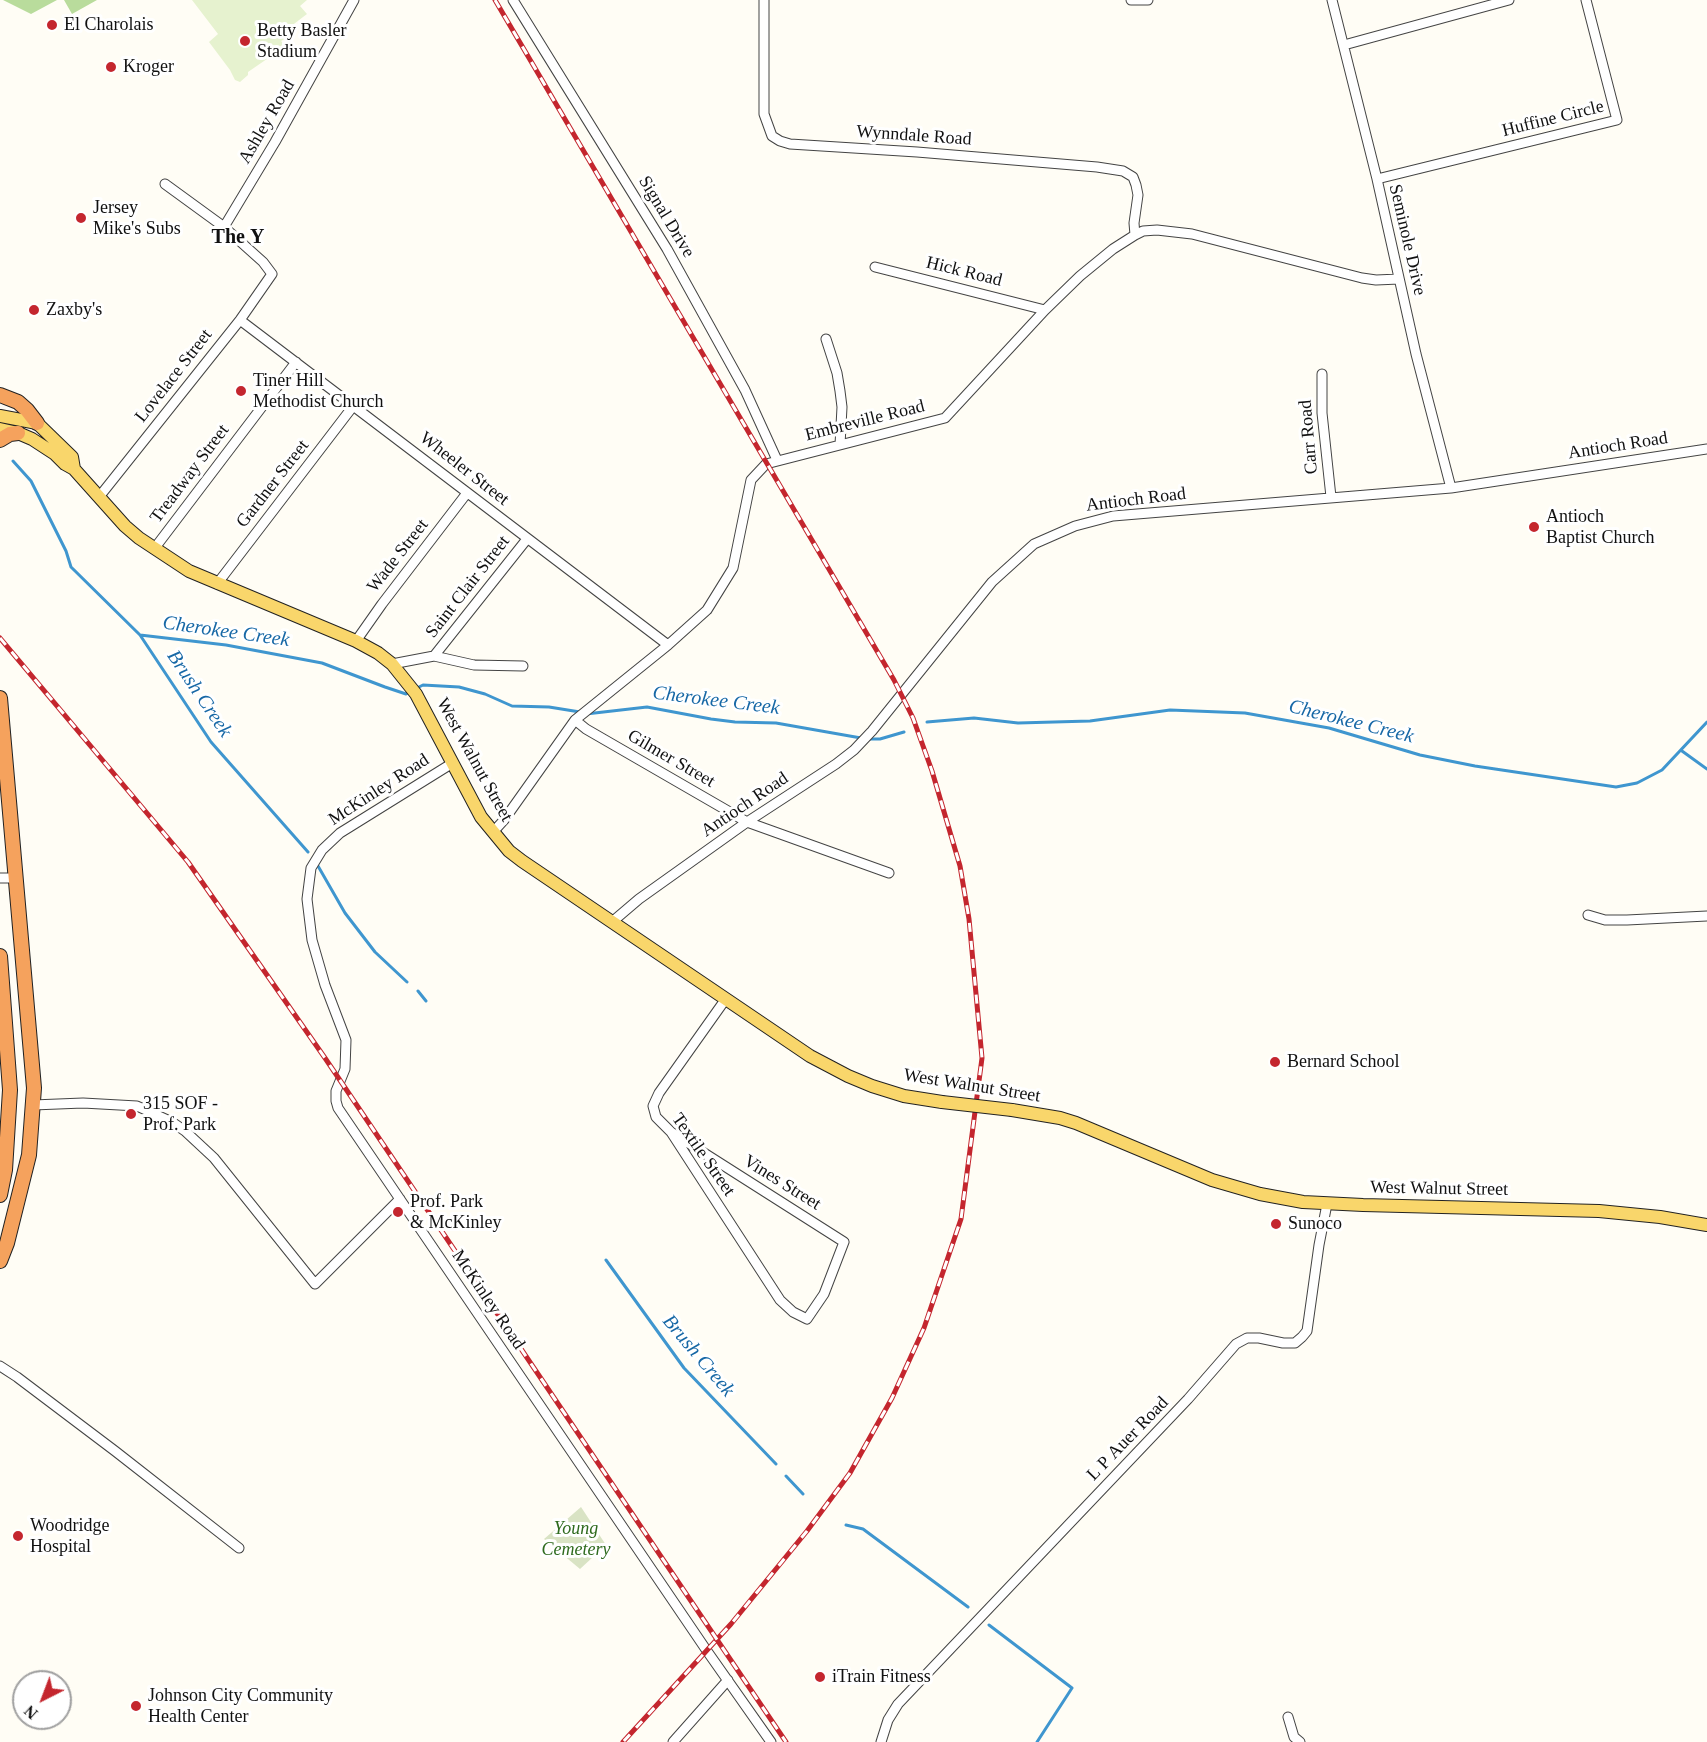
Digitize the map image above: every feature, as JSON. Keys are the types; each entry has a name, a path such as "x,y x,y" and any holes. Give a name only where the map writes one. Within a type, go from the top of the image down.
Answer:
{"highway":[{"path":"0,395 18,402 37,423"},
{"path":"0,440 10,434 18,433"},
{"path":"0,698 34,1088 29,1155 7,1243 0,1261"},
{"path":"0,956 10,1090 5,1170 0,1195"}],"main road":[{"path":"0,416 37,423"},
{"name":"West Walnut Street","path":"37,423 72,457 74,468"},
{"name":"West Walnut Street","path":"0,429 32,439 55,454 65,464 74,468 125,526 154,549 189,571 356,641 378,653 392,664 414,690 451,764 481,817 509,851 725,1000 810,1056 848,1076 904,1096 1059,1118 1119,1140 1194,1173 1236,1188 1270,1196 1327,1204 1599,1211 1707,1225"}],"street":[{"name":"Ashley Road","path":"224,227 275,142 354,0"},
{"name":"Signal Drive","path":"513,0 667,249 749,398 777,460"},
{"name":"Wynndale Road","path":"764,0 764,114 772,136 790,144 917,152 1123,171 1133,177 1138,195 1134,224 1135,235"},
{"path":"1131,0 1148,0"},
{"name":"Seminole Drive","path":"1332,0 1451,488"},
{"path":"1344,45 1509,0"},
{"name":"Huffine Circle","path":"1377,179 1617,120 1586,0"},
{"path":"165,184 224,227"},
{"name":"Lovelace Street","path":"99,497 240,320 272,274 263,262 224,227"},
{"name":"Embreville Road","path":"493,832 580,716 668,645 707,610 733,568 751,480 766,464 945,418 1045,310 1080,276 1113,249 1135,235 1143,231 1157,230 1192,234 1362,278 1399,279"},
{"name":"Hick Road","path":"875,267 1045,310"},
{"name":"Wheeler Street","path":"240,320 668,645"},
{"path":"826,339 840,391 842,425 840,445"},
{"name":"Treadway Street","path":"154,549 296,362"},
{"name":"Carr Road","path":"1322,374 1322,413 1331,497"},
{"name":"Gardner Street","path":"217,584 354,405"},
{"name":"Antioch Road","path":"612,922 639,899 747,822 854,750 992,582 1034,544 1075,526 1113,516 1451,488 1707,449"},
{"name":"Wade Street","path":"356,641 468,492"},
{"name":"Saint Clair Street","path":"434,656 527,539"},
{"path":"392,664 434,656 474,665 523,666"},
{"name":"Gilmer Street","path":"580,716 586,729 747,822 889,873"},
{"name":"McKinley Road","path":"451,764 340,833 324,847 315,860 309,878 307,899 312,940 325,985 346,1040 345,1069 336,1091 336,1101 706,1651 771,1742"},
{"path":"0,878 15,878"},
{"path":"1588,915 1605,920 1707,916"},
{"name":"Textile Street","path":"725,1000 659,1093 653,1106 656,1117 671,1132 780,1300 792,1311 807,1319"},
{"path":"33,1105 83,1103 137,1106 172,1122 214,1158 315,1284 400,1199"},
{"name":"Vines Street","path":"671,1132 844,1242 824,1294 807,1319"},
{"name":"L P Auer Road","path":"881,1742 888,1720 898,1704 1188,1400 1236,1344 1247,1338 1295,1343 1307,1331 1327,1204"},
{"path":"0,1366 116,1451 239,1548"},
{"path":"674,1742 728,1680"},
{"path":"1288,1717 1294,1737 1300,1742"}],"green space":[{"path":"3,0 57,0 31,14"},
{"path":"64,0 97,0 72,14"},
{"name":"Betty Basler Stadium","path":"192,0 307,0 300,6 307,14 282,33 286,38 281,41 290,50 284,55 280,50 248,72 248,75 240,82 235,80 209,42 218,34"},
{"name":"Young Cemetery","path":"581,1507 606,1545 580,1569 544,1539"}],"waterway":[{"name":"Brush Creek","path":"13,461 31,481 66,551 71,567 140,635 211,742 308,852"},
{"name":"Cherokee Creek","path":"140,635 226,645 322,663 406,694 411,691"},
{"name":"Cherokee Creek","path":"417,688 423,685 459,687 485,694 512,706 549,707 580,712"},
{"name":"Cherokee Creek","path":"586,714 647,707 711,719 776,723 861,738"},
{"name":"Cherokee Creek","path":"927,722 974,718 1018,723 1090,721 1170,710 1245,713 1329,728 1420,755 1475,766 1616,787 1637,783 1662,770 1707,722"},
{"name":"Cherokee Creek","path":"868,739 880,739 904,732"},
{"path":"1682,751 1707,769"},
{"name":"Brush Creek","path":"318,866 345,913 375,952 407,982"},
{"name":"Brush Creek","path":"418,991 426,1001"},
{"name":"Brush Creek","path":"606,1260 684,1368 776,1464"},
{"name":"Brush Creek","path":"786,1476 803,1494"},
{"name":"Brush Creek","path":"846,1525 863,1529 968,1607"},
{"name":"Brush Creek","path":"989,1625 1072,1688 1037,1742"}],"railway":[{"path":"495,0 894,680 913,718 932,771 960,866 969,919 982,1058 961,1219 924,1328 892,1398 850,1473 807,1531 731,1624 623,1742"},
{"path":"0,638 188,862 325,1058 786,1742"}],"place":[{"name":"El Charolais","path":"52,25"},
{"name":"Betty Basler Stadium","path":"245,41"},
{"name":"Kroger","path":"111,67"},
{"name":"Jersey Mike's Subs","path":"81,218"},
{"name":"Zaxby's","path":"34,310"},
{"name":"Tiner Hill Methodist Church","path":"241,391"},
{"name":"Antioch Baptist Church","path":"1534,527"},
{"name":"Bernard School","path":"1275,1062"},
{"name":"315 SOF - Prof. Park","path":"131,1114"},
{"name":"Prof. Park & McKinley","path":"398,1212"},
{"name":"Sunoco","path":"1276,1224"},
{"name":"Woodridge Hospital","path":"18,1536"},
{"name":"iTrain Fitness","path":"820,1677"},
{"name":"Johnson City Community Health Center","path":"136,1706"}],"district":[{"name":"The Y","path":"238,238"}]}
